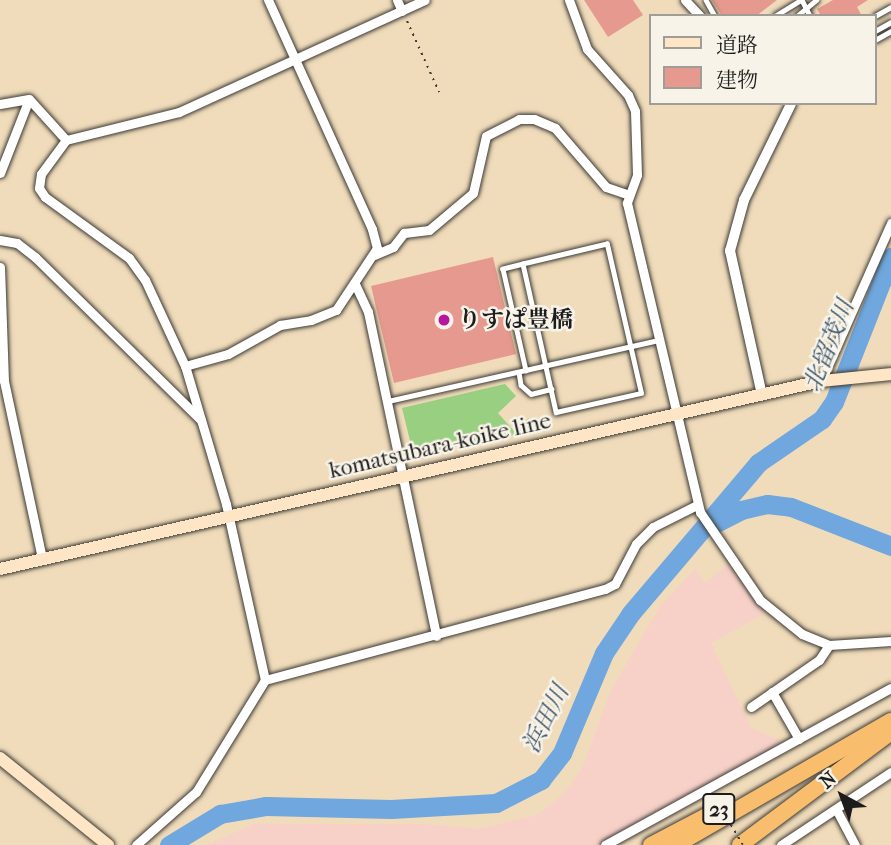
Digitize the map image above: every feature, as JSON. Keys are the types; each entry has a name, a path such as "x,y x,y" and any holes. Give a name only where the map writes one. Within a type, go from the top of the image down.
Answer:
{"highway":[{"name":"23","path":"676,845 891,721"},
{"name":"23","path":"742,845 891,732"},
{"name":"23","path":"651,845 730,804 790,780"},
{"name":"23","path":"690,845 761,797"}],"main road":[{"name":"komatsubara-koike line","path":"0,569 405,474 825,381 891,374"},
{"path":"0,758 108,845"}],"street":[{"path":"185,366 228,354 280,325 330,314 355,284 374,255 377,242 268,0"},
{"path":"397,0 402,11"},
{"path":"265,680 228,516 185,366 145,281 129,258 45,197 39,188 41,174 66,141 179,112 425,0"},
{"path":"569,0 587,49 628,95 635,111 637,176 629,195 658,340 698,508 721,546 760,600 779,618 828,645 891,641"},
{"path":"685,0 699,14"},
{"path":"29,99 66,141"},
{"path":"0,104 29,99"},
{"path":"0,173 29,99"},
{"path":"762,395 730,251 744,200 790,105"},
{"path":"374,255 393,247 404,233 429,230 473,193 486,136 519,119 534,119 555,128 606,187 629,195"},
{"path":"825,381 891,223"},
{"path":"0,240 17,243 35,257 201,420"},
{"path":"0,267 4,381 42,559"},
{"path":"355,284 368,312 405,474 436,636"},
{"path":"136,845 196,792 265,680 605,589 615,584 636,544 653,527 698,508"},
{"path":"751,707 818,660 828,645"},
{"path":"605,845 711,792 891,688"},
{"path":"772,692 799,739"},
{"path":"781,845 891,772"},
{"path":"836,809 855,845"}],"lane":[{"path":"778,14 802,0 810,14"},
{"path":"799,14 816,0"},
{"path":"523,264 556,412 641,393 607,244 523,264 503,269 526,370"},
{"path":"388,401 658,340"},
{"path":"519,372 521,385 531,394 551,389"}],"path":[{"path":"402,11 439,92"},
{"path":"711,792 742,845"}],"shaded area":[{"path":"727,565 766,613 711,643 751,728 784,742 599,845 208,845 253,824 426,824 478,829 537,815 564,794 583,766 611,690 661,605 695,569 705,583"}],"green space":[{"path":"505,384 516,396 498,413 513,430 529,418 530,432 423,453 411,445 402,408"}],"building":[{"path":"584,0 633,0 643,15 608,37"},
{"path":"712,0 777,0 759,14 721,14"},
{"path":"833,0 868,0 857,7 861,14 820,14 817,9"},
{"name":"りすぱ豊橋","path":"493,257 516,354 394,383 371,286"}],"waterway":[{"name":"浜田川","path":"169,845 220,814 266,806 391,809 496,803 541,780 562,753 604,653 631,613 758,463 822,419 834,402 891,257"},
{"name":"浜田川","path":"712,525 741,510 767,504 791,507 891,546"}],"place":[{"name":"りすぱ豊橋","path":"444,320"}],"water label":[{"name":"北留茂川","path":"829,346"}]}
